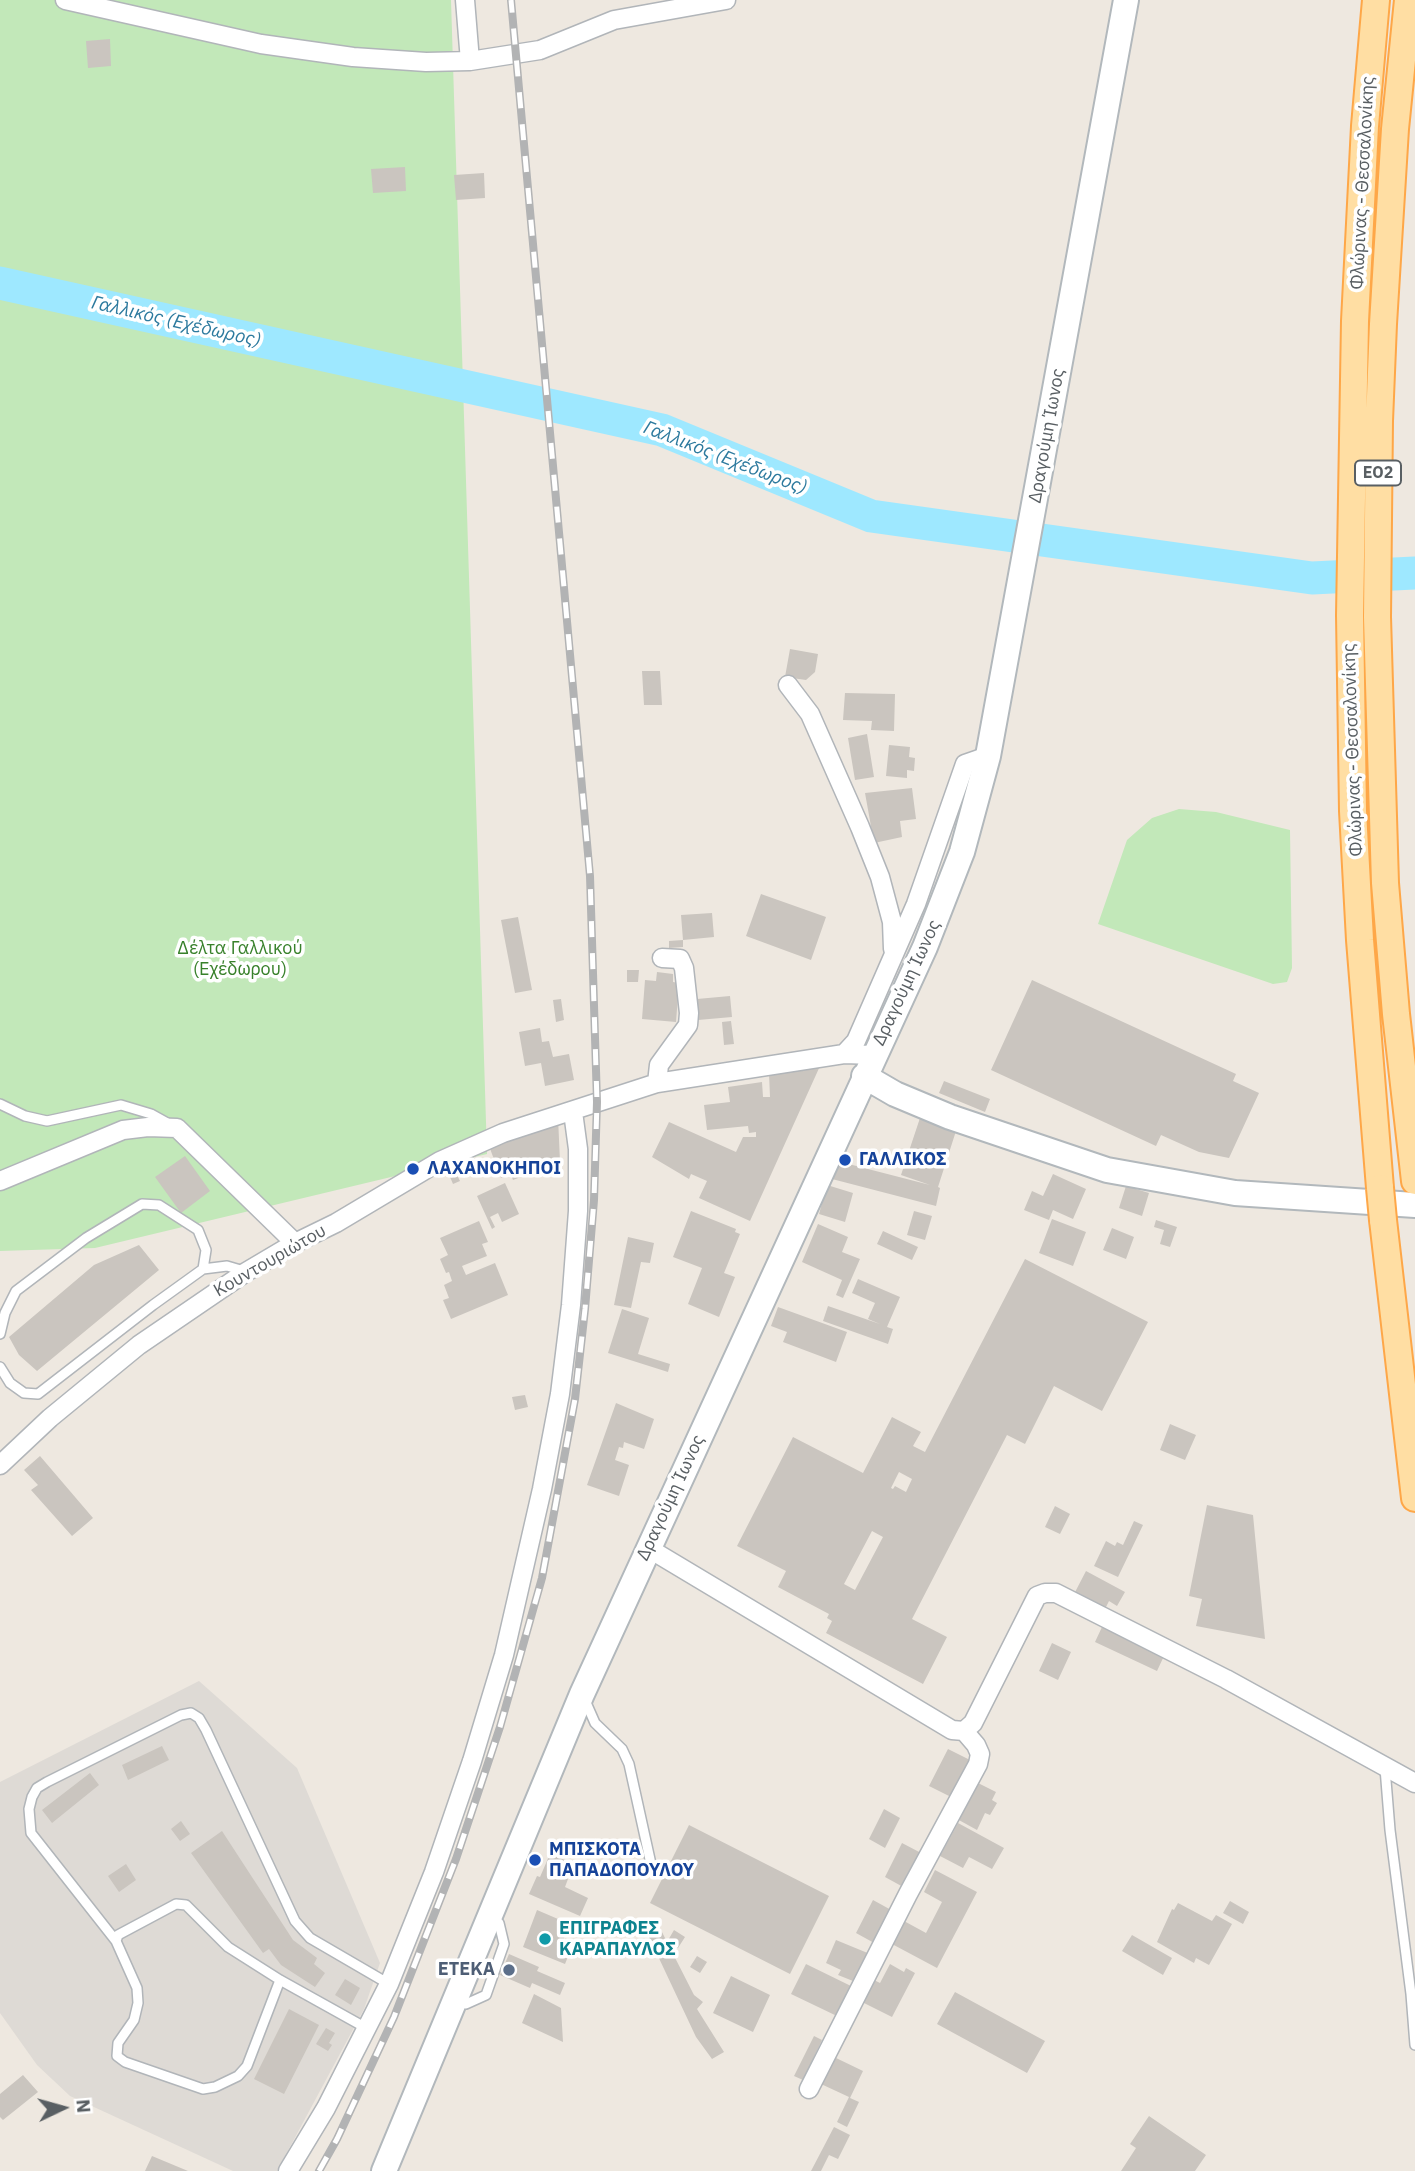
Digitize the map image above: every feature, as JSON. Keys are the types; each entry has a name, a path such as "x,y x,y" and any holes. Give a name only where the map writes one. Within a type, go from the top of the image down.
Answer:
{"main road":[{"name":"Δραγούμη Ίωνος","path":"384,2171 497,1914 582,1693 908,983 940,911 969,828 988,756 1126,0"},
{"name":"Φλώρινας - Θεσσαλονίκης","path":"1376,0 1365,125 1355,321 1350,517 1353,811 1380,1188 1415,1498"},
{"name":"Φλώρινας - Θεσσαλονίκης","path":"1408,0 1395,129 1384,296 1378,435 1377,617 1382,818 1390,951 1415,1181"},
{"path":"869,1066 895,1094 950,1118 1107,1170 1235,1193 1415,1205"}],"street":[{"path":"65,0 261,44 390,61 470,61 540,50 622,18 726,0"},
{"path":"465,0 470,61"},
{"path":"788,685 810,714 880,877 892,922 893,952"},
{"path":"844,1054 856,1041 916,904 965,764 988,756"},
{"path":"657,1083 659,1065 688,1025 689,1013 684,968 680,959 662,958"},
{"name":"Κουντουριώτου","path":"0,1465 50,1418 139,1345 246,1272 336,1223 440,1161 503,1133 657,1083 844,1054 869,1066"},
{"path":"288,2171 326,2108 389,1984 434,1872 504,1655 542,1489 560,1394 571,1306 578,1198 578,1150 573,1112"},
{"path":"0,1181 123,1130 177,1128 295,1243"},
{"path":"648,1548 952,1730 964,1731 980,1754 978,1764 908,1894 809,2089"},
{"path":"964,1731 973,1723 1037,1596 1045,1592 1056,1593 1226,1679 1415,1783"}],"lane":[{"path":"0,1104 25,1116 47,1121 121,1105 151,1114 177,1128"},
{"path":"0,1334 5,1313 16,1291 86,1238 142,1204 159,1205 198,1230 206,1250 203,1269"},
{"path":"0,1367 10,1383 24,1393 38,1394 132,1320 203,1269 227,1266 246,1272"},
{"path":"582,1693 596,1723 622,1749 629,1764 651,1864"},
{"path":"280,1980 247,2066 238,2076 215,2087 203,2089 125,2062 117,2056 118,2043 134,2020 138,2003 137,1988 116,1941 31,1833 29,1809 37,1788 191,1713 199,1718 206,1730 295,1921 310,1938 389,1984"},
{"path":"1385,1766 1415,2045"},
{"path":"116,1941 118,1935 142,1920 176,1904 186,1905 228,1947 280,1980 368,2029"}],"shaded area":[{"path":"199,1681 297,1768 380,1963 364,2009 277,2171 233,2171 70,2096 37,2065 0,2013 0,1782"}],"green space":[{"name":"Δέλτα Γαλλικού (Εχέδωρου)","path":"0,0 451,0 487,1154 95,1248 0,1251"},
{"path":"1179,809 1216,812 1290,830 1292,968 1287,982 1273,984 1098,924 1127,840 1152,818"}],"building":[{"path":"110,39 111,66 88,68 86,41"},
{"path":"405,167 406,191 373,193 371,169"},
{"path":"484,173 485,198 456,200 454,175"},
{"path":"790,649 818,654 815,672 806,680 785,677"},
{"path":"642,671 660,671 662,705 644,705"},
{"path":"845,693 895,694 894,731 871,730 872,721 843,720"},
{"path":"867,734 874,777 855,780 848,738"},
{"path":"889,745 910,747 909,757 915,758 914,771 907,770 907,778 886,776"},
{"path":"912,788 916,819 900,821 902,837 874,843 865,793"},
{"path":"761,894 826,917 811,960 746,936"},
{"path":"712,913 714,937 683,940 681,915"},
{"path":"518,917 532,990 515,993 501,920"},
{"path":"683,940 683,947 669,948 669,941"},
{"path":"627,970 639,970 638,982 627,982"},
{"path":"657,972 673,974 673,982 679,983 676,1022 642,1019 645,980 656,981"},
{"path":"1032,980 1236,1074 1233,1081 1259,1093 1229,1158 1199,1152 1161,1135 1156,1146 991,1070"},
{"path":"730,996 732,1017 698,1020 697,999"},
{"path":"561,999 564,1020 556,1022 553,1000"},
{"path":"731,1021 734,1044 724,1045 722,1022"},
{"path":"540,1028 542,1042 549,1041 553,1057 569,1054 574,1080 545,1086 541,1063 525,1066 519,1032"},
{"path":"820,1066 750,1221 699,1198 707,1181 691,1174 689,1179 652,1157 669,1122 736,1152 743,1137 756,1137 756,1132 749,1133 748,1126 707,1130 704,1105 730,1102 728,1087 762,1082 763,1097 770,1097 769,1073"},
{"path":"944,1081 990,1099 985,1112 939,1093"},
{"path":"558,1117 560,1162 513,1180 511,1175 501,1178 489,1146"},
{"path":"920,1118 956,1131 938,1187 936,1206 832,1179 837,1161 930,1185 901,1175"},
{"path":"185,1156 210,1191 181,1213 155,1177"},
{"path":"453,1167 460,1181 453,1184 447,1170"},
{"path":"1053,1174 1086,1189 1073,1219 1053,1210 1049,1220 1024,1210 1032,1191 1043,1196"},
{"path":"505,1183 519,1214 502,1222 498,1213 490,1217 495,1227 492,1229 477,1196"},
{"path":"827,1185 853,1193 845,1222 819,1214"},
{"path":"1126,1186 1149,1193 1142,1216 1119,1208"},
{"path":"691,1211 736,1229 735,1232 740,1234 724,1273 735,1277 719,1317 688,1304 702,1268 673,1257"},
{"path":"914,1211 932,1216 925,1240 907,1235"},
{"path":"1052,1219 1086,1232 1073,1266 1039,1253"},
{"path":"1156,1220 1177,1227 1170,1247 1160,1244 1164,1230 1154,1227"},
{"path":"479,1221 488,1242 482,1244 487,1256 462,1266 466,1275 495,1263 508,1295 451,1319 443,1300 449,1298 444,1285 452,1281 440,1259 448,1255 440,1238"},
{"path":"818,1224 848,1237 842,1252 860,1259 843,1298 836,1295 842,1280 802,1262"},
{"path":"1112,1228 1134,1237 1126,1259 1103,1250"},
{"path":"883,1231 918,1247 912,1260 877,1244"},
{"path":"628,1237 654,1243 650,1263 641,1262 631,1308 614,1305"},
{"path":"139,1245 159,1270 37,1371 19,1355 9,1337 94,1265"},
{"path":"1025,1259 1148,1322 1102,1411 1054,1386 1025,1444 1007,1435 912,1619 947,1637 923,1684 826,1633 832,1621 827,1618 829,1614 778,1587 786,1571 737,1546 793,1437 863,1473 892,1417 921,1432 913,1446 925,1452","holes":["899,1472 912,1479 906,1492 895,1486 891,1488","872,1531 883,1537 855,1590 844,1584"]},
{"path":"858,1279 900,1297 887,1327 893,1329 888,1344 823,1321 828,1306 880,1324 868,1319 875,1303 852,1293"},
{"path":"778,1307 847,1332 836,1362 783,1342 787,1332 771,1326"},
{"path":"622,1309 649,1318 638,1354 670,1364 668,1372 608,1353"},
{"path":"525,1395 528,1407 515,1410 512,1397"},
{"path":"616,1403 654,1419 644,1449 624,1442 623,1448 619,1447 615,1460 629,1465 619,1496 587,1485"},
{"path":"1170,1424 1196,1435 1185,1460 1160,1450"},
{"path":"40,1456 93,1518 72,1536 31,1490 38,1485 24,1470"},
{"path":"1207,1505 1253,1515 1265,1639 1196,1626 1202,1599 1189,1596"},
{"path":"1055,1506 1070,1514 1060,1534 1045,1527"},
{"path":"1134,1521 1143,1525 1118,1577 1094,1566 1106,1541 1115,1546 1117,1542 1123,1545"},
{"path":"1086,1571 1125,1592 1117,1606 1109,1601 1103,1613 1073,1596"},
{"path":"1102,1627 1164,1656 1157,1671 1095,1642"},
{"path":"1052,1643 1071,1652 1058,1680 1039,1671"},
{"path":"162,1746 169,1760 128,1780 122,1765"},
{"path":"948,1749 970,1760 951,1797 929,1786"},
{"path":"90,1773 99,1785 52,1823 42,1810"},
{"path":"976,1782 996,1792 992,1800 997,1803 990,1815 985,1813 977,1830 957,1819"},
{"path":"884,1809 900,1818 885,1848 869,1839"},
{"path":"181,1821 190,1834 180,1841 171,1829"},
{"path":"958,1823 1004,1848 992,1869 969,1857 963,1868 940,1856"},
{"path":"689,1825 829,1896 790,1974 650,1903"},
{"path":"222,1831 293,1940 317,1958 314,1964 325,1973 315,1987 281,1965 269,1949 263,1953 191,1853"},
{"path":"902,1843 923,1854 905,1888 885,1877"},
{"path":"550,1854 570,1862 563,1877 568,1879 565,1887 588,1898 580,1916 529,1894"},
{"path":"126,1864 136,1880 119,1892 108,1876"},
{"path":"935,1870 977,1892 937,1968 892,1944 904,1921 926,1933 942,1902 924,1892"},
{"path":"873,1900 893,1911 876,1944 856,1933"},
{"path":"1230,1901 1249,1912 1243,1924 1223,1913"},
{"path":"1178,1903 1212,1921 1216,1915 1232,1924 1209,1965 1196,1958 1194,1963 1157,1942 1172,1909 1174,1910"},
{"name":"ΕΠΙΓΡΑΦΕΣ ΚΑΡΑΠΑΥΛΟΣ","path":"537,1910 565,1922 563,1927 568,1929 561,1945 571,1949 565,1964 523,1947"},
{"path":"661,1930 694,1995 703,2002 697,2009 724,2052 712,2059 696,2037 649,1937"},
{"path":"674,1930 685,1937 678,1948 667,1942"},
{"path":"1132,1935 1172,1958 1163,1975 1122,1951"},
{"path":"836,1940 870,1954 858,1983 838,1975 841,1970 826,1963"},
{"path":"509,1954 539,1967 537,1971 565,1983 560,1995 532,1983 530,1988 500,1975"},
{"path":"697,1956 707,1962 700,1973 690,1967"},
{"path":"806,1964 853,1987 839,2017 791,1994"},
{"path":"890,1964 904,1972 906,1968 915,1973 892,2017 860,2001 872,1979 880,1983"},
{"path":"731,1976 770,1995 753,2032 713,2013"},
{"path":"345,1979 360,1988 351,2005 335,1995"},
{"path":"955,1992 1045,2041 1027,2073 937,2024"},
{"path":"534,1994 561,2008 563,2042 522,2023"},
{"path":"289,2009 319,2025 284,2094 254,2079"},
{"path":"326,2028 335,2033 328,2051 316,2044"},
{"path":"814,2036 822,2040 803,2080 794,2076"},
{"path":"834,2057 863,2071 850,2098 859,2102 847,2127 837,2122 849,2097 821,2084"},
{"path":"23,2075 38,2092 3,2120 0,2117 0,2094"},
{"path":"1149,2116 1206,2155 1195,2171 1121,2171 1136,2148 1130,2144"},
{"path":"834,2127 850,2135 838,2159 829,2155 821,2171 811,2171"},
{"path":"152,2156 188,2171 145,2171"}],"waterway":[{"name":"Γαλλικός (Εχέδωρος)","path":"0,283 662,430 871,516 1312,578 1415,573"}],"railway":[{"path":"319,2171 337,2139 394,2017 456,1859 500,1727 542,1578 575,1399 585,1309 594,1200 597,1102 590,876 511,0"}],"place":[{"name":"ΓΑΛΛΙΚΟΣ","path":"845,1160"},
{"name":"ΛΑΧΑΝΟΚΗΠΟΙ","path":"413,1169"},
{"name":"ΜΠΙΣΚΟΤΑ ΠΑΠΑΔΟΠΟΥΛΟΥ","path":"535,1860"},
{"name":"ΕΠΙΓΡΑΦΕΣ ΚΑΡΑΠΑΥΛΟΣ","path":"545,1939"},
{"name":"ΕΤΕΚΑ","path":"509,1970"}]}
